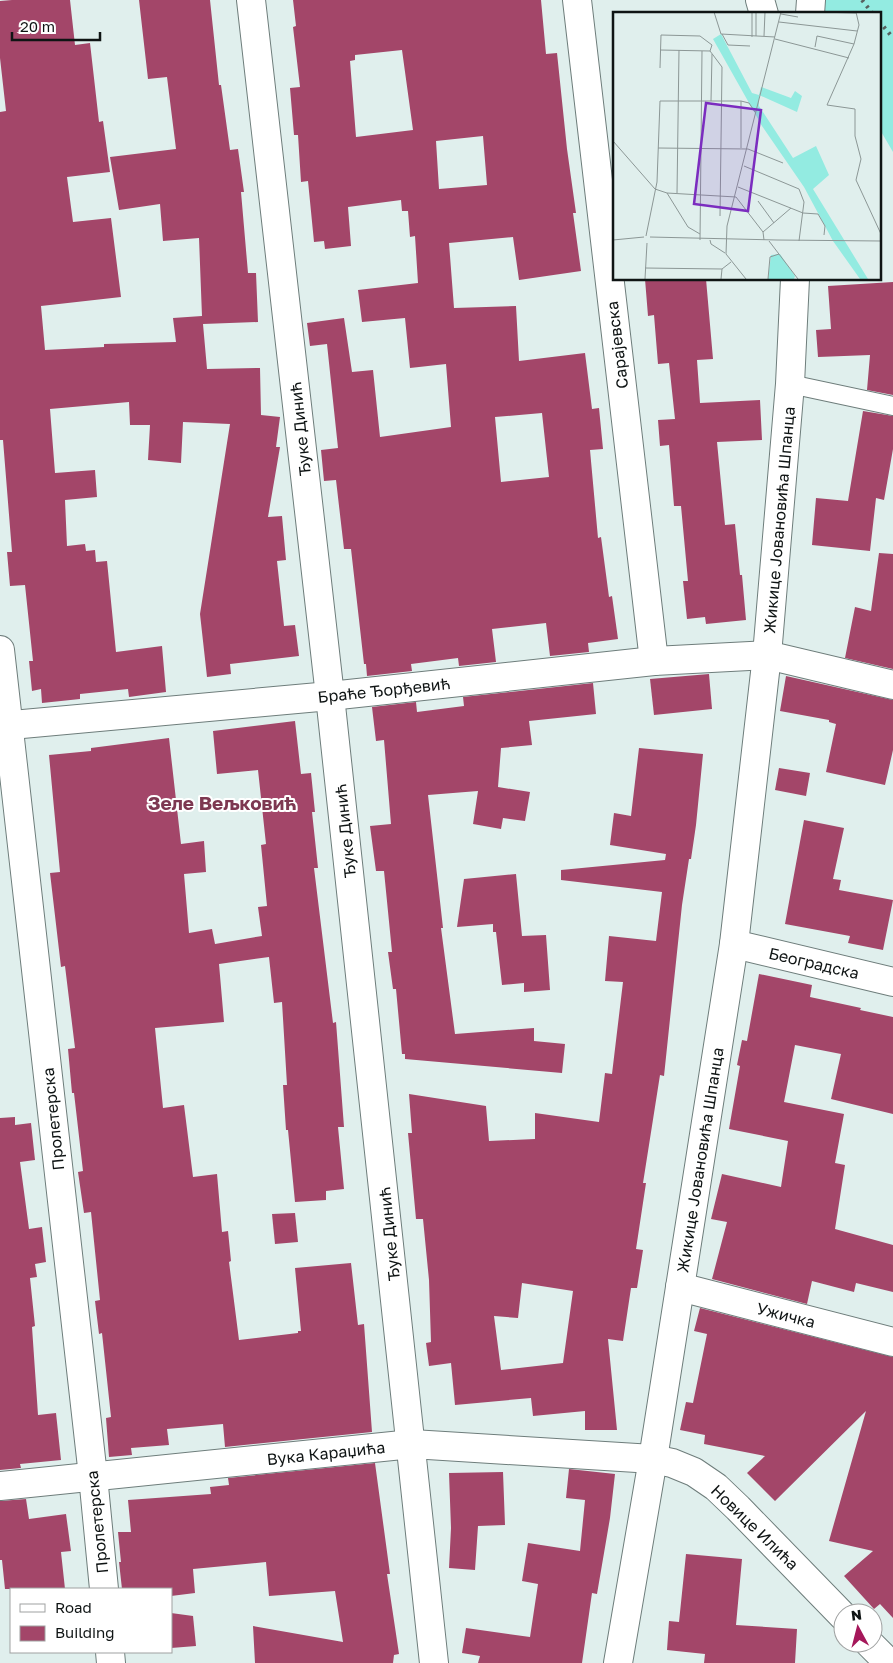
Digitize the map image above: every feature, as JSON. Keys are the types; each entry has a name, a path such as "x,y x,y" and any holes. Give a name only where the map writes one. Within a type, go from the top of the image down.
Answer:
{"street":[{"name":"Ђуке Динић","path":"251,0 330,696 412,1444 434,1663"},
{"name":"Сарајевска","path":"577,0 654,661"},
{"name":"Жикице Јовановића Шпанца","path":"618,1663 653,1459 734,944 767,655 790,384 796,280"},
{"name":"Пролетерска","path":"0,650 4,726 93,1476 104,1588"},
{"name":"Браће Ђорђевић","path":"4,726 330,696 654,661 767,655"},
{"name":"Жикице Јовановића Шпанца","path":"767,655 893,685"},
{"name":"Београдска","path":"734,944 893,982"},
{"name":"Ужичка","path":"680,1287 893,1342"},
{"name":"Вука Караџића","path":"0,1486 412,1444 653,1459"},
{"name":"Новице Илића","path":"653,1459 672,1463 694,1472 716,1487 833,1606"},
{"path":"879,1653 889,1663"}],"lane":[{"name":"Жикице Јовановића Шпанца","path":"790,384 893,406"}],"shaded area":[{"path":"805,0 893,0 893,152 880,130 880,12 813,12"}],"building":[{"path":"70,0 75,45 90,43 99,122 103,121 110,172 67,177 73,222 111,218 121,297 41,306 45,350 104,347 104,344 176,342 173,318 202,316 199,238 163,241 160,204 119,210 110,157 176,149 167,77 148,79 139,0 210,0 219,85 221,85 230,150 238,149 244,192 241,192 248,273 256,273 258,322 203,324 207,369 260,368 261,415 280,417 276,447 280,447 268,517 282,516 286,560 277,561 284,626 295,625 299,656 230,664 231,674 207,677 200,614 230,424 183,422 181,463 148,460 150,425 130,425 129,402 50,409 55,473 95,470 97,497 65,500 67,546 85,544 86,551 95,550 96,562 107,561 116,652 162,646 166,692 129,697 128,689 80,694 80,699 42,703 41,689 32,691 29,661 33,661 25,585 10,586 7,552 12,552 3,440 0,440 0,112 6,111 0,58 0,1"},
{"path":"293,0 541,0 546,54 557,53 576,213 573,213 581,271 519,280 513,237 449,243 454,308 516,306 519,361 585,353 592,409 599,408 603,449 590,450 598,538 601,537 609,597 612,596 618,639 588,643 589,652 550,656 546,623 492,629 496,662 459,666 458,658 411,664 412,671 367,676 351,549 344,549 336,480 324,481 321,450 338,448 327,344 310,346 307,323 344,318 352,372 373,370 380,437 451,427 446,364 410,368 405,318 362,322 358,290 418,283 415,236 410,237 408,211 402,211 401,200 348,207 351,246 325,249 324,241 314,242 308,181 301,182 298,135 294,135 290,88 300,87 293,27 296,26","holes":["402,50 413,130 356,137 350,61 355,60 355,55","483,136 487,185 439,189 436,141","542,413 549,477 501,482 495,417"]},
{"path":"645,280 706,280 713,359 697,360 700,403 760,400 762,440 717,442 725,525 735,524 746,620 706,624 705,617 687,619 683,581 688,581 681,506 674,506 669,445 660,446 658,420 675,419 669,363 658,364 654,315 648,316"},
{"path":"893,282 893,395 867,390 870,355 818,357 816,330 831,329 828,286"},
{"path":"863,411 893,416 893,449 884,500 876,498 870,551 812,545 816,498 848,501"},
{"path":"879,553 893,554 893,669 845,658 855,607 871,611"},
{"path":"709,674 712,709 654,715 650,679"},
{"path":"786,676 893,700 893,750 885,785 826,772 836,724 829,722 829,720 780,711"},
{"path":"593,683 596,714 529,721 532,745 501,748 498,787 530,792 525,821 503,818 501,829 473,824 478,791 428,795 443,928 441,928 455,1034 534,1028 534,1041 565,1044 562,1073 405,1059 405,1054 402,1054 396,989 393,989 388,952 392,952 384,871 376,871 370,826 391,824 384,740 376,741 372,707 416,702 417,712 464,706 463,697"},
{"path":"295,721 301,774 311,773 315,812 312,812 318,868 314,868 333,1023 336,1022 344,1127 338,1127 344,1189 326,1191 326,1200 295,1202 288,1130 286,1130 283,1085 287,1085 282,1002 274,1003 269,957 219,964 224,1022 155,1028 163,1108 184,1105 193,1177 217,1174 222,1232 228,1231 231,1261 229,1262 239,1340 298,1333 298,1331 301,1331 295,1268 351,1263 358,1325 364,1324 372,1432 225,1447 223,1424 167,1429 169,1445 131,1448 132,1455 109,1457 106,1418 111,1417 102,1333 99,1334 95,1301 100,1300 91,1212 84,1213 78,1172 83,1171 68,1049 75,1048 65,966 61,967 50,873 60,872 49,755 91,751 91,748 169,738 181,844 204,841 206,872 184,874 189,933 212,929 215,944 262,936 258,907 267,906 261,845 266,844 258,770 217,774 213,731"},
{"path":"639,748 703,754 696,825 682,905 664,1076 660,1075 643,1183 646,1183 636,1249 643,1250 637,1288 631,1288 623,1341 608,1339 617,1430 585,1430 585,1411 533,1416 531,1398 455,1405 451,1363 429,1366 426,1343 431,1342 429,1280 423,1219 416,1219 408,1133 412,1133 409,1094 486,1106 489,1141 535,1139 535,1113 599,1122 605,1073 612,1074 623,982 605,981 609,936 656,941 662,892 561,880 561,870 665,860 666,854 610,845 614,813 631,816","holes":["522,1283 573,1291 563,1363 501,1370 494,1316 518,1318"]},
{"path":"779,768 810,773 806,796 775,790"},
{"path":"804,820 844,828 833,879 841,880 839,890 893,900 883,950 848,943 850,936 785,924"},
{"path":"516,874 522,936 546,935 550,990 524,992 524,983 502,985 496,932 493,932 493,924 457,927 464,879"},
{"path":"759,974 812,985 810,997 893,1017 893,1114 831,1099 841,1054 795,1045 784,1102 844,1114 835,1163 845,1165 835,1229 893,1245 893,1292 856,1283 854,1292 812,1281 807,1304 712,1279 727,1222 711,1219 722,1174 781,1187 788,1141 729,1129 740,1066 737,1065 742,1040 747,1041"},
{"path":"15,1117 15,1125 31,1123 35,1160 20,1162 29,1229 42,1227 46,1262 35,1264 37,1277 30,1278 35,1326 32,1327 38,1415 56,1413 61,1460 20,1464 21,1468 0,1470 0,1118"},
{"path":"295,1213 298,1242 275,1244 272,1214"},
{"path":"700,1308 893,1357 893,1618 883,1607 883,1603 869,1603 844,1576 873,1551 829,1541 866,1411 775,1501 747,1473 765,1456 704,1444 705,1435 680,1430 686,1402 693,1403 707,1334 694,1331"},
{"path":"375,1463 390,1574 387,1574 399,1654 394,1655 393,1663 255,1663 253,1626 343,1642 335,1591 269,1596 266,1562 193,1569 195,1593 172,1596 172,1588 122,1588 118,1532 131,1532 128,1500 211,1494 210,1487 229,1485 228,1478"},
{"path":"569,1469 615,1474 610,1518 597,1594 592,1593 582,1663 478,1663 480,1656 462,1653 466,1628 530,1637 538,1584 522,1581 528,1543 580,1551 585,1500 566,1498"},
{"path":"503,1472 505,1525 478,1526 475,1570 449,1568 451,1528 449,1473"},
{"path":"26,1499 29,1519 66,1514 71,1551 61,1552 65,1588 5,1589 2,1560 0,1560 0,1501"},
{"path":"686,1554 742,1559 736,1625 797,1629 795,1663 704,1663 705,1654 667,1650 669,1621 679,1622"},
{"path":"172,1613 193,1616 196,1646 172,1648"}],"railway":[{"path":"862,0 871,12"},
{"path":"880,22 893,38"}],"district":[{"name":"Зеле Вељковић","path":"222,803"}]}
